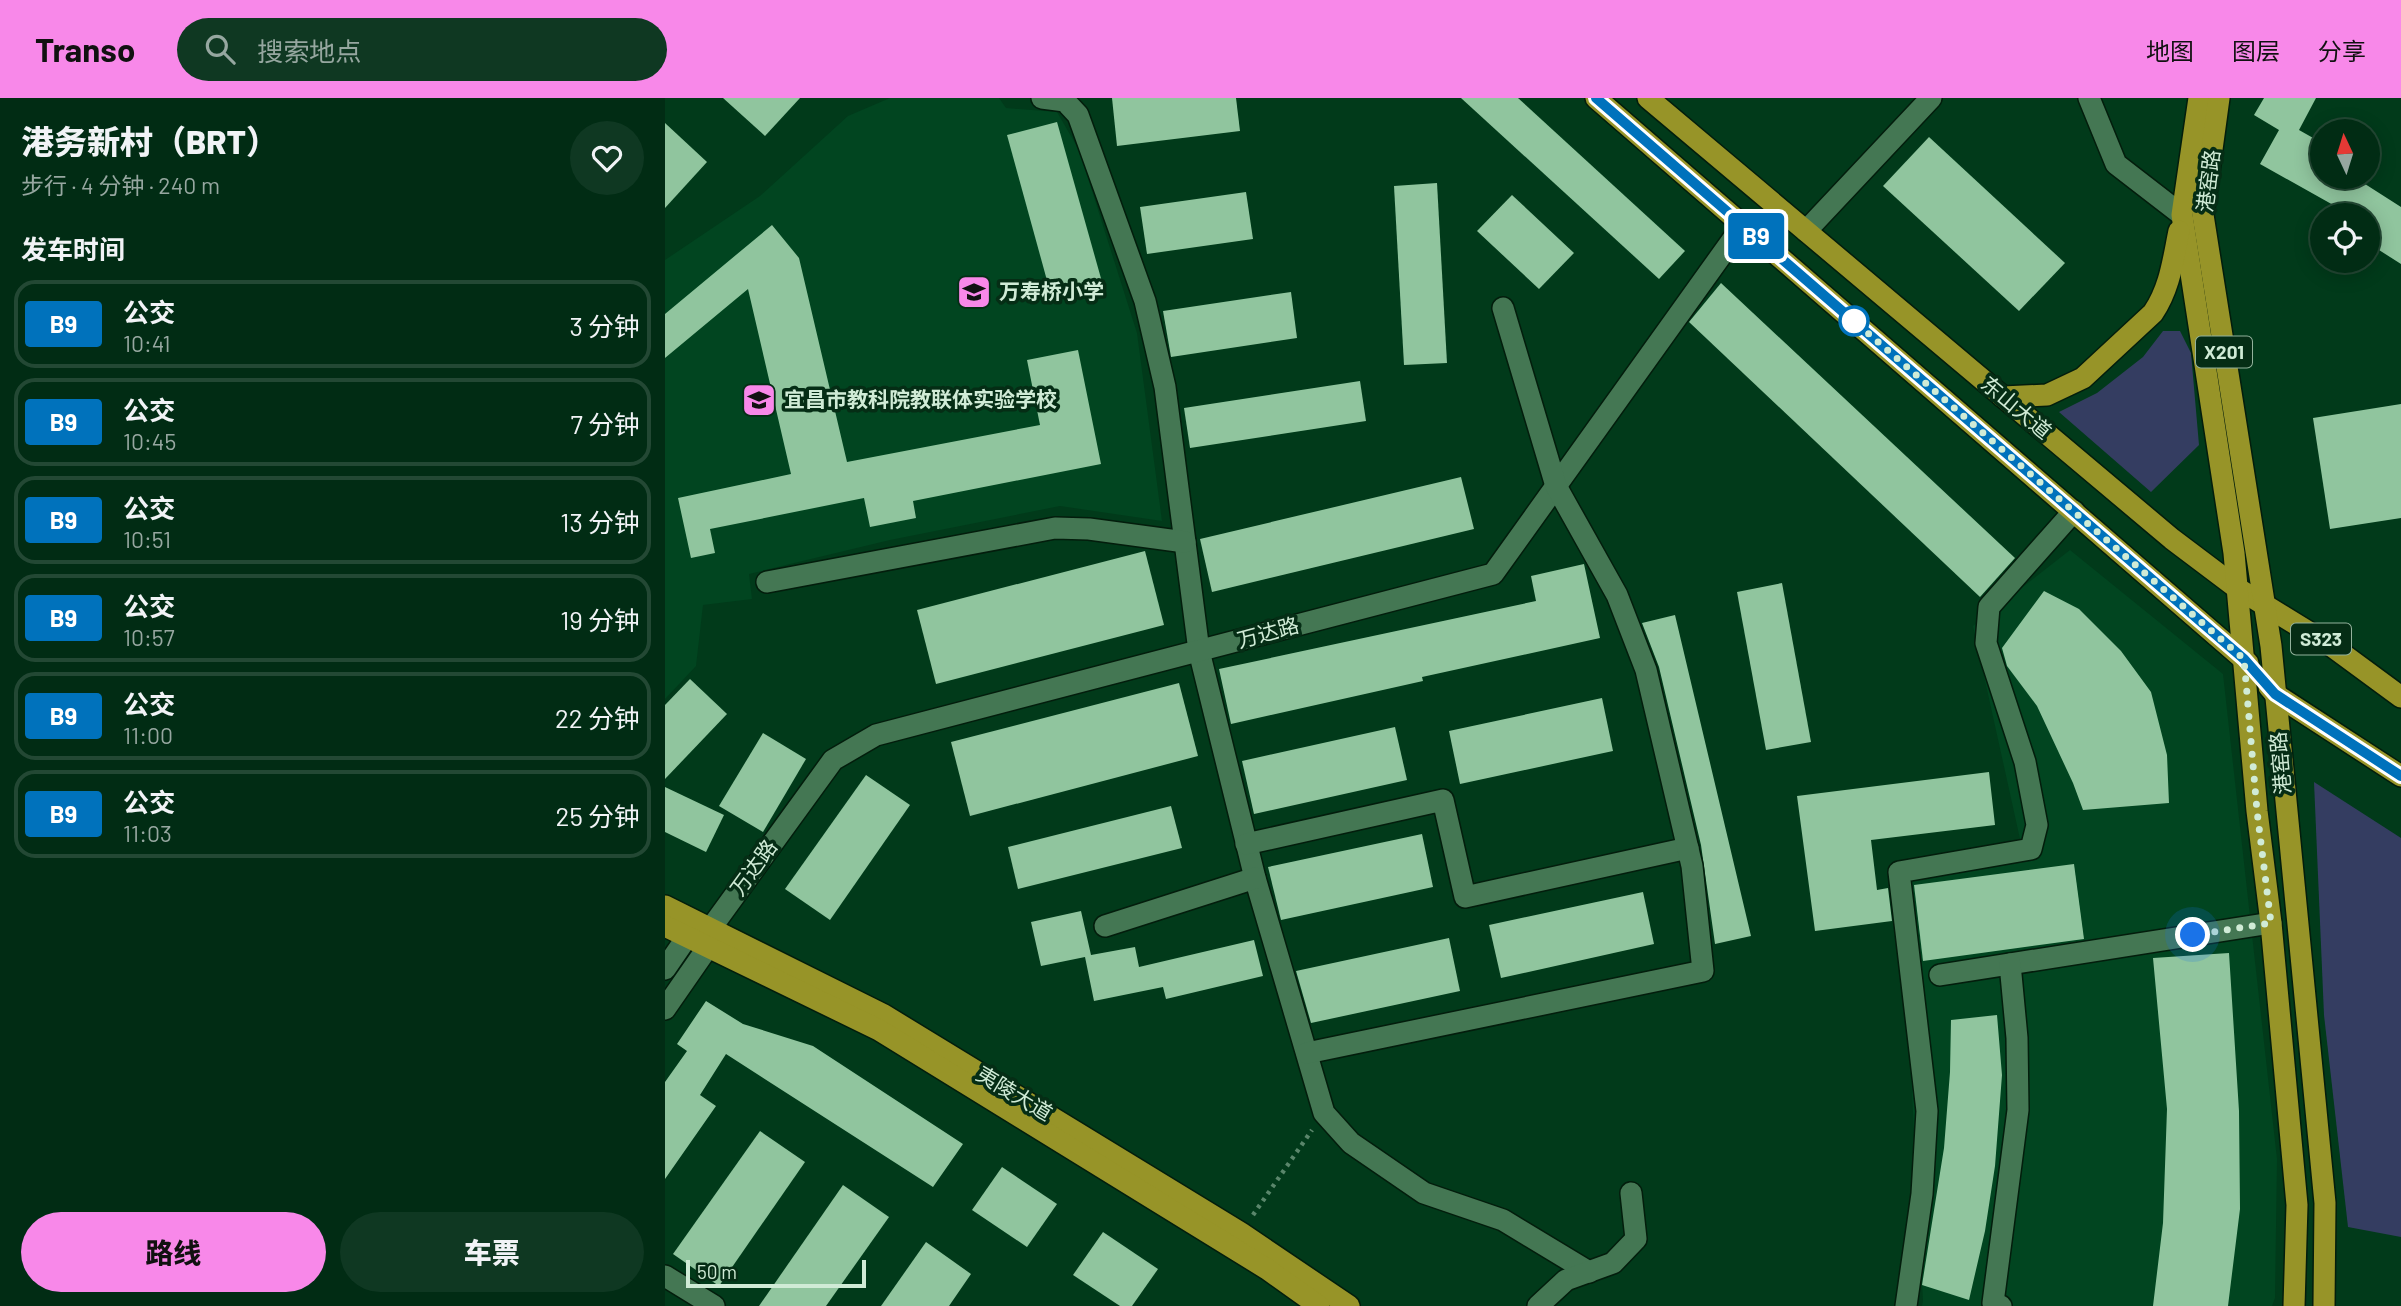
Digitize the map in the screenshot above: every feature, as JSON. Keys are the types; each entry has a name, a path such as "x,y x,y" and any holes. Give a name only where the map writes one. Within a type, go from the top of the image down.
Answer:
{"main road":[{"name":"东山大道","path":"1596,98 2244,659 2275,694 2401,776"},
{"name":"东山大道","path":"1648,98 2172,539 2237,588 2333,647 2401,697"},
{"name":"港窑路","path":"2199,98 2182,215 2234,552 2297,1205 2294,1306"},
{"name":"港窑路","path":"2220,98 2203,215 2265,605 2275,694 2325,1203 2324,1306"},
{"path":"2003,397 2047,395 2083,379 2153,313 2162,300 2169,281 2182,215"},
{"name":"夷陵大道","path":"665,906 710,937 879,1030 1267,1269 1319,1306"},
{"path":"665,926 687,936"},
{"name":"夷陵大道","path":"710,937 884,1015 1241,1233 1349,1306"}],"street":[{"path":"1042,98 1065,101 1078,115 1145,301 1165,387 1199,651 1255,878 1324,1113 1351,1143 1424,1193 1503,1220 1589,1272"},
{"path":"1806,232 1931,98"},
{"path":"2089,98 2116,164 2182,215"},
{"name":"万达路","path":"665,1009 710,937 833,760 876,735 1493,574 1743,225"},
{"path":"1307,1054 1703,971 1692,866 1646,670 1617,595 1556,486 1503,308"},
{"path":"1906,1306 1922,1194 1927,1111 1899,872 2031,849 2036,825 2025,762 1986,643 1989,607 2074,511"},
{"path":"767,582 1055,528 1185,542"},
{"path":"1246,844 1443,800 1465,897 1688,848"},
{"path":"1105,926 1255,878"},
{"path":"1940,975 2271,923"},
{"path":"665,969 687,936 710,937"},
{"path":"2001,1306 1993,1303 2018,1110 2017,1038 2010,964"},
{"path":"1538,1306 1566,1280 1613,1263 1636,1239 1632,1193"},
{"path":"665,1276 714,1306"}],"path":[{"path":"1241,1233 1324,1113"}],"shaded area":[{"name":"万寿桥小学","path":"890,98 999,98 1006,108 1057,112 1079,150 1137,333 1162,521 1060,506 890,540 749,574 752,599 703,605 696,666 665,699 665,260 760,196 848,116"},
{"path":"2163,331 2180,331 2191,353 2199,445 2151,492 2059,412 2097,393 2143,357"},
{"path":"2070,550 2223,674 2277,1159 2275,1298 2272,1306 1922,1306 1908,1018 1889,864 2020,839 1973,626"},
{"path":"2314,782 2401,838 2401,1237 2348,1227 2324,1015"}],"building":[{"path":"723,98 800,98 765,136"},
{"path":"1112,98 1236,98 1240,131 1117,146"},
{"path":"1461,98 1518,98 1685,251 1659,279"},
{"path":"2264,98 2316,98 2299,130 2310,136 2310,189 2373,189 2401,207 2401,264 2380,251 2380,203 2330,203 2260,164 2279,130 2254,115"},
{"path":"1057,122 1102,282 1051,295 1007,135"},
{"path":"665,123 707,162 665,208"},
{"path":"1929,137 2065,263 2019,311 1883,186"},
{"path":"1437,183 1447,363 1404,365 1394,186"},
{"path":"1246,192 1253,239 1147,254 1140,207"},
{"path":"1512,195 1574,253 1539,289 1477,231"},
{"path":"772,225 799,258 847,462 1040,425 1027,360 1078,350 1101,464 913,501 916,518 870,527 864,498 710,529 715,553 691,558 678,498 791,474 748,289 665,358 665,314"},
{"path":"1721,283 2015,558 1980,597 1689,322"},
{"path":"1291,292 1297,338 1171,357 1163,311"},
{"path":"1360,381 1366,421 1190,448 1184,408"},
{"path":"2401,404 2401,518 2330,529 2313,418"},
{"path":"1461,477 1474,529 1212,592 1200,539"},
{"path":"1145,551 1164,625 936,684 917,610"},
{"path":"1584,564 1600,638 1422,677 1423,681 1231,724 1219,669 1536,601 1531,576"},
{"path":"1782,583 1811,742 1766,750 1737,592"},
{"path":"2044,591 2079,609 2121,651 2151,692 2167,755 2169,803 2083,810 2037,706 2007,666 2002,648"},
{"path":"1675,615 1751,936 1715,944 1701,845 1659,667 1642,623"},
{"path":"690,679 727,714 665,779 665,705"},
{"path":"1179,683 1198,756 970,816 951,742"},
{"path":"1602,698 1613,751 1460,784 1449,731"},
{"path":"1395,727 1407,780 1254,814 1242,761"},
{"path":"763,733 806,759 763,832 719,806"},
{"path":"1989,772 1995,825 1871,840 1877,890 1888,888 1892,921 1815,931 1797,796"},
{"path":"866,775 910,805 830,920 785,889"},
{"path":"665,787 724,815 706,852 665,832"},
{"path":"1171,806 1182,848 1018,889 1008,847"},
{"path":"1422,834 1433,887 1281,920 1268,867"},
{"path":"2074,864 2084,939 1923,961 1914,885"},
{"path":"1643,892 1654,944 1501,978 1489,925"},
{"path":"1081,911 1091,955 1135,947 1139,967 1254,940 1263,976 1166,999 1163,987 1094,1001 1085,957 1041,966 1031,922"},
{"path":"1449,938 1460,991 1311,1023 1296,971"},
{"path":"2229,953 2239,1111 2240,1209 2228,1306 2153,1306 2163,1223 2167,1109 2153,958"},
{"path":"706,1001 743,1024 813,1046 963,1144 933,1187 726,1054 700,1095 716,1106 665,1179 665,1082 687,1051 677,1044"},
{"path":"1997,1015 2002,1075 1995,1166 1985,1231 1969,1300 1922,1285 1944,1148 1951,1020"},
{"path":"760,1131 805,1162 719,1286 673,1254"},
{"path":"1002,1167 1057,1204 1027,1247 972,1210"},
{"path":"843,1185 889,1217 826,1306 759,1306"},
{"path":"1103,1232 1158,1269 1132,1306 1120,1306 1073,1275"},
{"path":"926,1242 971,1274 949,1306 881,1306"}],"bus line":[{"name":"B9","path":"1596,98 2244,659 2275,694 2401,776"}],"place":[{"name":"万寿桥小学","path":"974,292"},
{"name":"宜昌市教科院教联体实验学校","path":"759,400"}],"route":[{"path":"1854,321 1847,315 2244,659 2257,811 2271,923 2193,935"}]}
